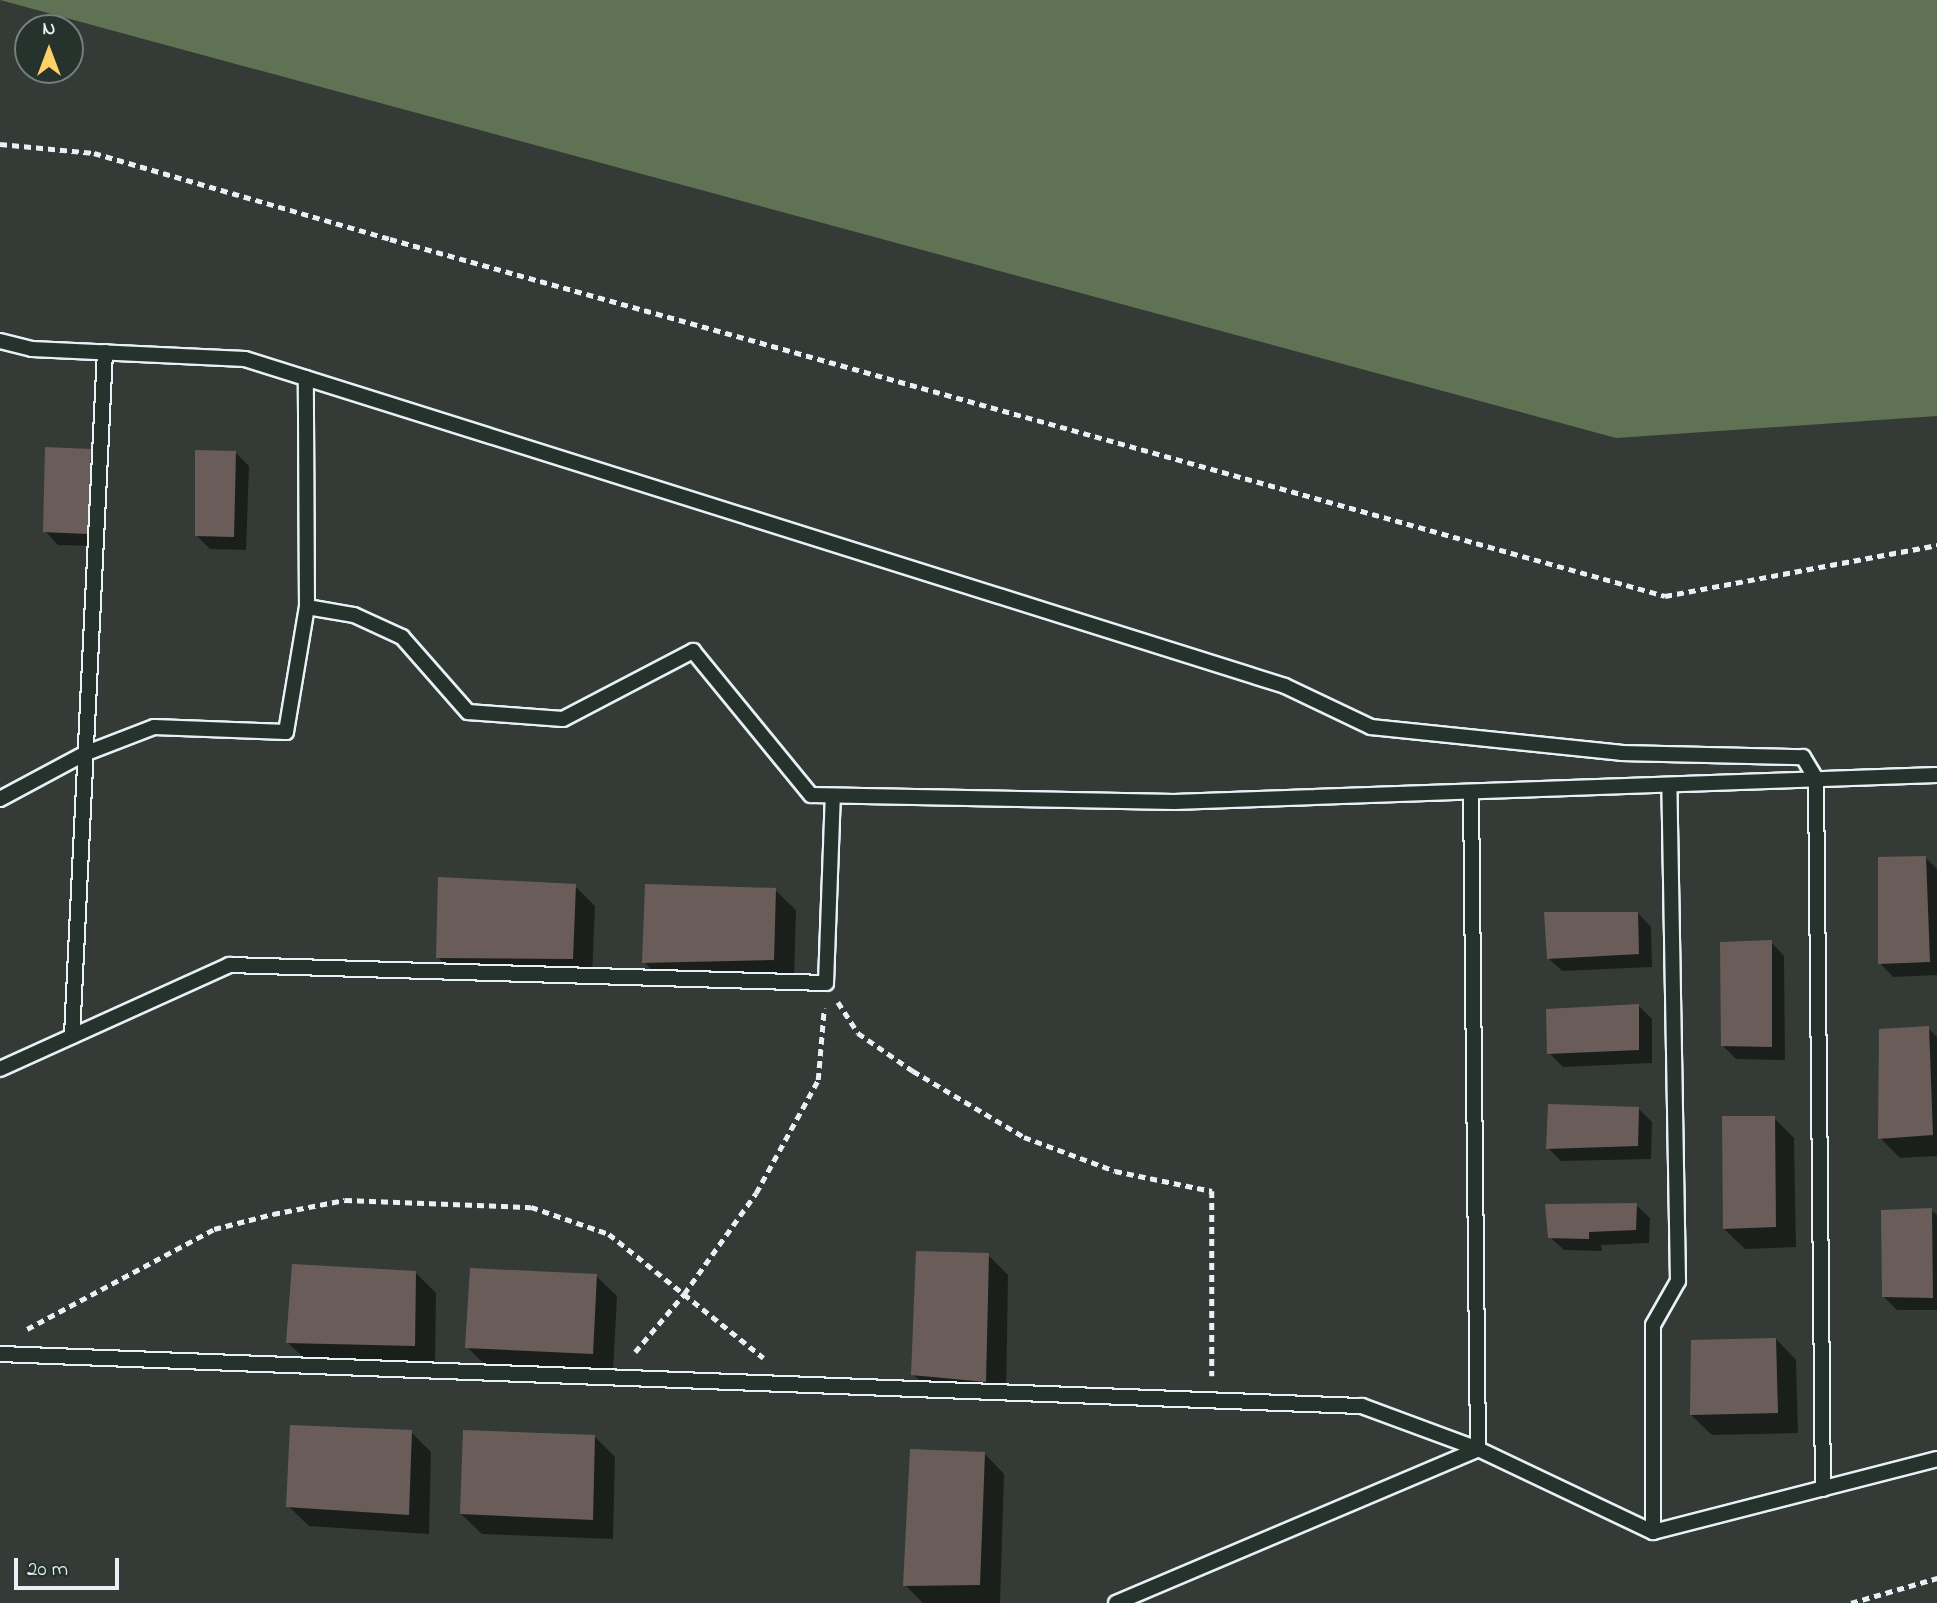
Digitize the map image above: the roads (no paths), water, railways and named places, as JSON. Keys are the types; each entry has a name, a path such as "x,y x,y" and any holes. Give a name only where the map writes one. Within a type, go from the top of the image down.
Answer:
{"lane":[{"path":"0,341 32,349 246,359 1285,687 1371,727 1621,752 1803,757 1816,779 1823,1489"},
{"path":"72,1036 104,352"},
{"path":"0,799 84,754 155,727 286,732 307,607 306,377"},
{"path":"307,607 354,614 402,637 468,712 563,719 693,651 811,795 1174,802 1937,775"},
{"path":"1653,1532 1653,1325 1678,1282 1669,785"},
{"path":"1471,792 1478,1449"},
{"path":"0,1069 229,965 826,983 833,796"},
{"path":"0,1354 1362,1406 1478,1449 1653,1532 1937,1459"},
{"path":"1115,1603 1478,1449"}]}
